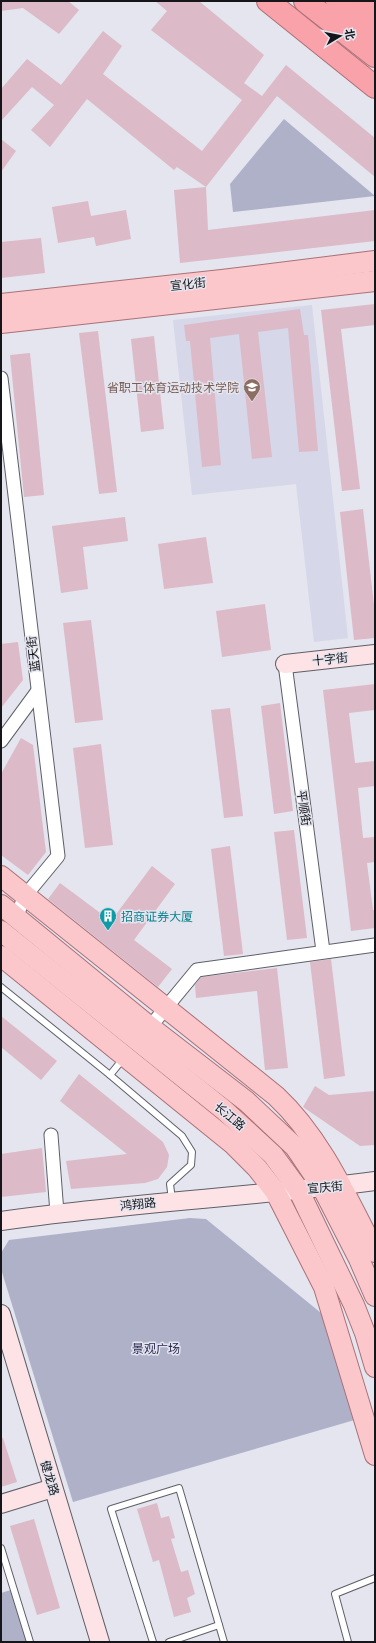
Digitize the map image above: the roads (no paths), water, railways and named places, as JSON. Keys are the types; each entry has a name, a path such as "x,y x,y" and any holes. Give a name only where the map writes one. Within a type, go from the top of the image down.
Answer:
{"highway":[{"path":"268,1 375,86"},
{"path":"305,1 375,56"},
{"path":"337,1 375,31"},
{"path":"363,1 375,10"}],"main road":[{"name":"宣化街","path":"1,304 222,280 375,260"},
{"name":"宣化街","path":"1,323 375,281"},
{"path":"1,876 165,1009 276,1096 290,1109 303,1125 332,1186 375,1252"},
{"name":"长江路","path":"1,905 16,917 134,1044 246,1101 296,1147 332,1186 375,1296"},
{"name":"长江路","path":"1,931 134,1044 260,1142 278,1161 298,1189 354,1305 365,1333 375,1367"},
{"path":"1,956 134,1044 257,1168 274,1191 324,1286 375,1455"}],"street":[{"name":"蓝天街","path":"1,378 37,692 58,856 25,896 16,917"},
{"name":"十字街","path":"285,664 375,654"},
{"name":"平顺街","path":"285,664 323,951"},
{"path":"1,740 37,692"},
{"path":"134,1044 197,970 323,951 375,945"},
{"path":"51,1135 58,1212"},
{"name":"宣庆街","path":"274,1191 375,1181"},
{"name":"鸿翔路","path":"1,1221 58,1212 274,1191"},
{"name":"健龙路","path":"1,1314 100,1642"},
{"path":"1,1504 53,1488"}],"lane":[{"path":"1,987 110,1075 182,1136 192,1152 191,1165 170,1184 172,1200"},
{"path":"110,1075 134,1044"},
{"path":"153,1642 111,1509 179,1488 224,1642"},
{"path":"1,1548 30,1642"},
{"path":"348,1642 334,1594 375,1578"},
{"path":"169,1642 219,1625"}],"place":[{"name":"省职工体育运动技术学院","path":"252,402"},
{"name":"招商证券大厦","path":"108,931"}],"park label":[{"name":"景观广场","path":"156,1348"}]}
